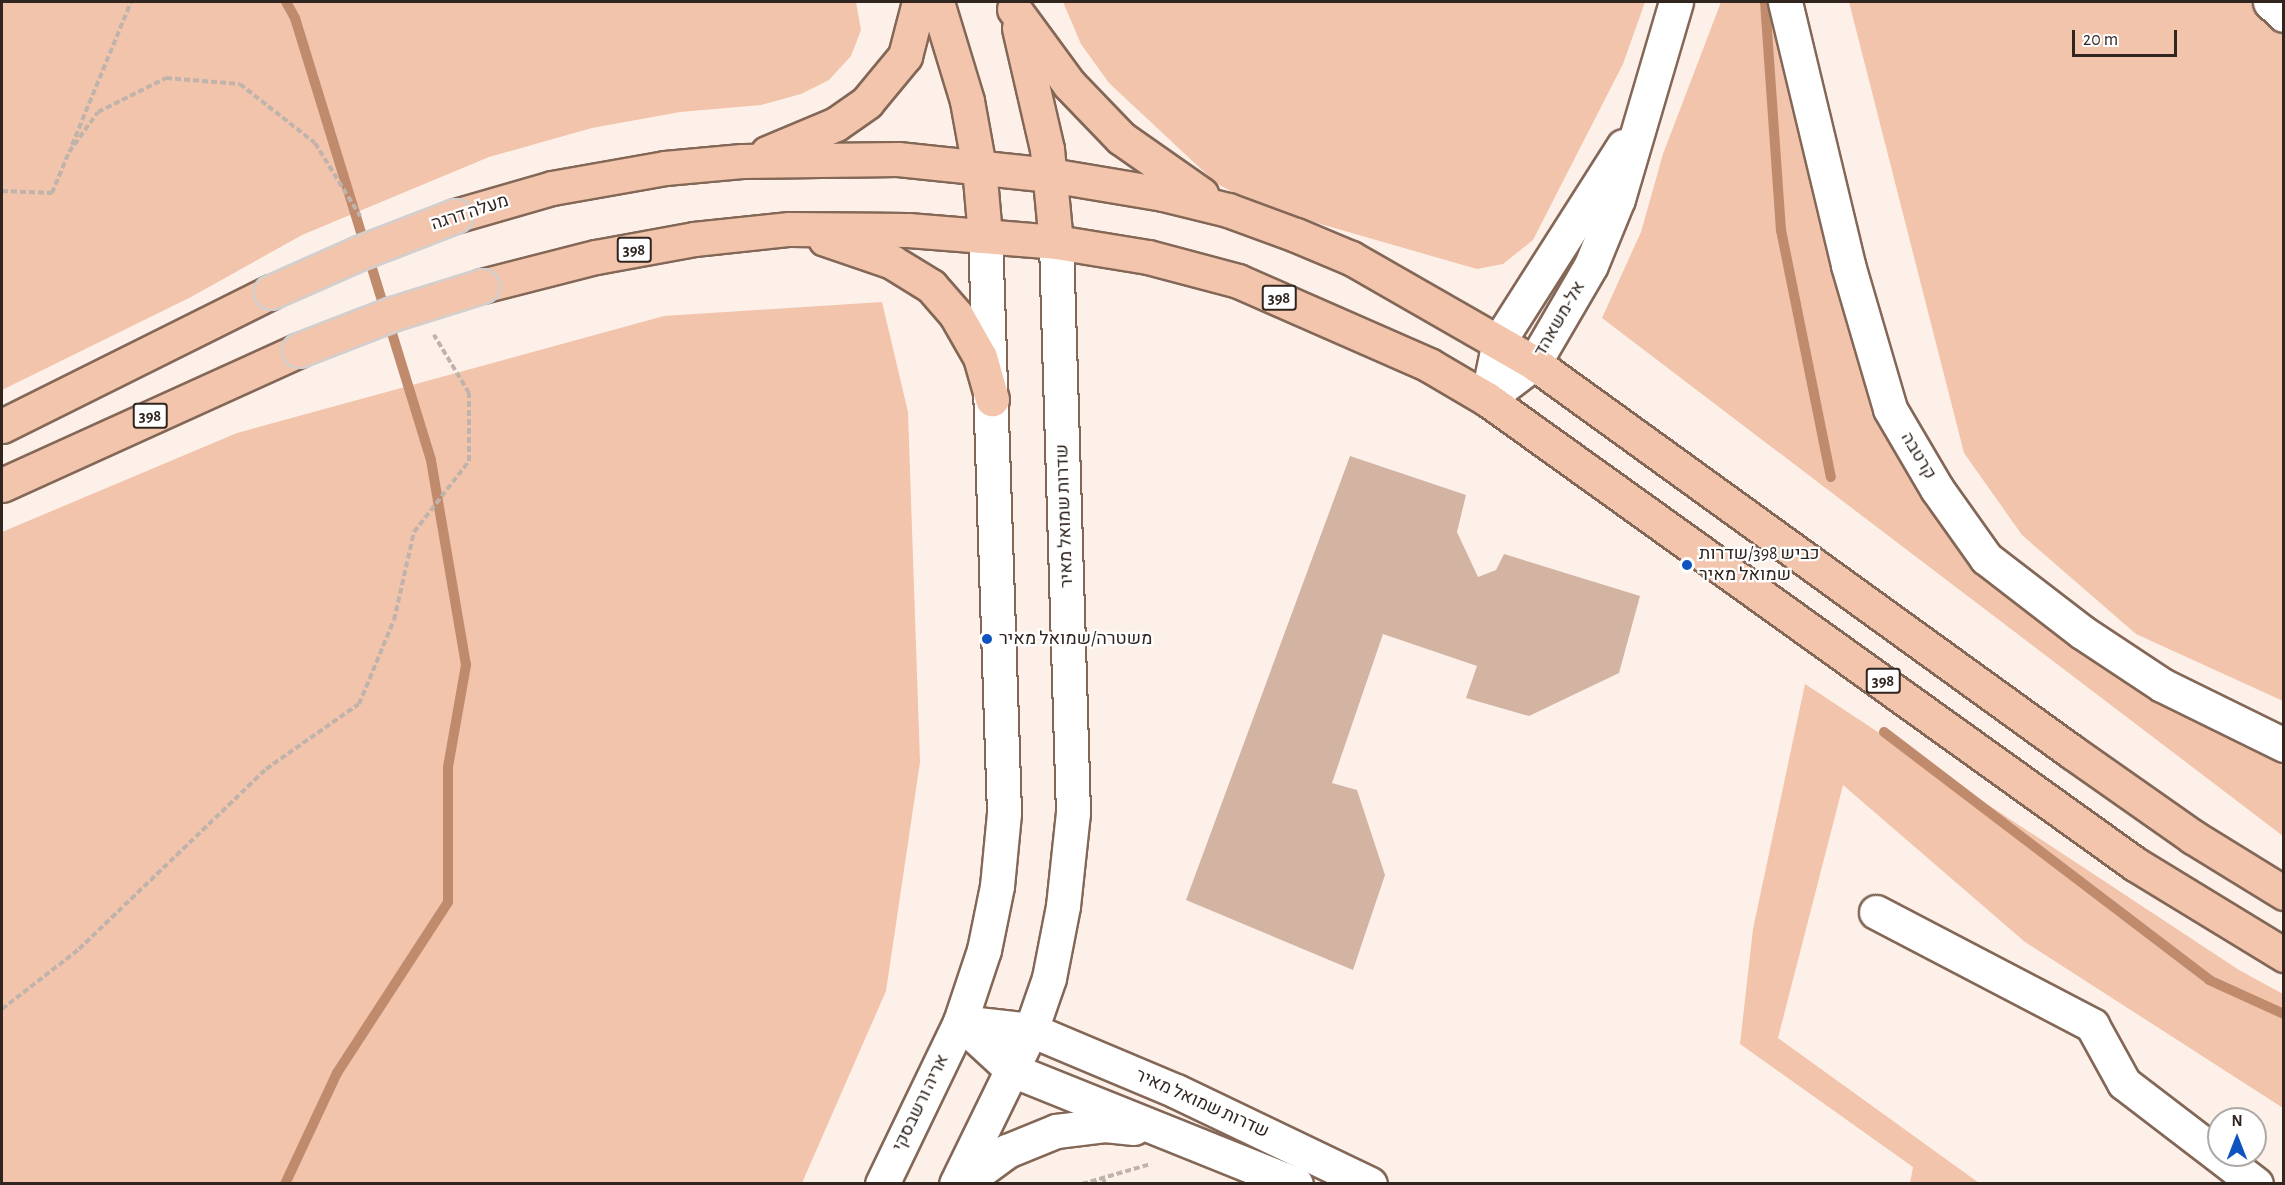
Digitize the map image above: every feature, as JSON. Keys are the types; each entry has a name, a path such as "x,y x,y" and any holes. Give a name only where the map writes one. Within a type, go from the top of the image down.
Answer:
{"main road":[{"path":"742,161 836,124 867,102 905,56 919,2"},
{"path":"937,2 967,101 979,167 986,235"},
{"path":"1013,5 1069,84 1121,138 1149,161 1228,210 1351,258 1499,340 2193,837 2283,893"},
{"name":"שדרות שמואל מאיר","path":"1013,5 1038,99 1050,175 1056,242"},
{"name":"מעלה דרגה","path":"2,426 271,292 359,253 455,216 552,188 665,168 742,161 898,159 1050,175 1163,194 1228,210"},
{"path":"789,229 850,245 892,262 931,286 956,315 975,349 992,399"},
{"name":"398","path":"2,485 300,350 392,314 482,286 596,257 694,239 789,229 986,235 1056,242 1148,257 1238,281 1419,360 1487,399 2135,864 2283,955"}],"street":[{"name":"אל-משאהד","path":"1487,399 1534,363 1568,311 1606,233 1676,2"},
{"name":"קרטבה","path":"1785,2 1848,265 1890,409 1937,489 1986,558 2082,632 2162,685 2283,745"},
{"path":"2270,2 2283,15"},
{"name":"אל-משאהד","path":"1487,399 1499,340 1639,122"},
{"path":"960,1022 984,950 998,886 1004,813 986,235"},
{"name":"שדרות שמואל מאיר","path":"1012,1070 1031,1030 1049,978 1063,906 1073,813 1056,242"},
{"path":"1876,912 2092,1025 2124,1083 2256,1184"},
{"name":"שדרות שמואל מאיר","path":"960,1022 1031,1030 1176,1091 1370,1184"},
{"name":"שדרות שמואל מאיר","path":"960,1022 1012,1070 1296,1184"},
{"name":"אריה ורשבסקי","path":"882,1184 960,1022"},
{"path":"956,1184 1012,1070"},
{"path":"962,1184 1007,1151 1056,1131 1105,1125 1167,1133"}],"path":[{"path":"2,191 52,193 131,2"},
{"path":"69,152 98,112 166,78 240,84 315,143 364,223"},
{"path":"2,1009 79,949 266,769 359,704 394,620 414,532 469,461 469,393 432,333"},
{"path":"1102,1177 1106,1184"}],"shaded area":[{"path":"2,2 856,2 861,30 851,56 829,80 801,94 761,105 680,112 592,128 489,157 302,235 191,297 2,390"},
{"path":"1063,2 1645,2 1623,64 1533,240 1503,264 1477,269 1258,206 1216,183 1109,83 1081,44"},
{"path":"1721,2 1766,2 1873,418 1964,551 2283,758 2283,836 1602,318 1641,232 1663,154"},
{"path":"1849,2 2258,2 2283,26 2283,701 2136,634 2022,535 1964,453"},
{"path":"882,302 908,412 920,762 886,991 802,1183 2,1183 2,532 237,433 664,316"},
{"path":"1805,684 2239,970 2283,994 2283,1108 2025,942 1843,785 1778,1038 1979,1183 1910,1183 1913,1167 1740,1044 1753,929"}],"building":[{"path":"1350,456 1466,495 1457,532 1478,577 1496,570 1504,554 1640,596 1619,673 1529,716 1466,698 1477,666 1383,634 1332,783 1357,790 1385,875 1353,970 1186,900"}],"waterway":[{"path":"285,1184 337,1073 448,902 448,767 466,665 431,460 295,18 286,2"},
{"path":"1765,2 1781,230 1831,477"},
{"path":"1884,732 2209,980 2284,1014"}],"place":[{"name":"כביש 398/שדרות שמואל מאיר","path":"1687,565"},
{"name":"משטרה/שמואל מאיר","path":"987,639"}]}
